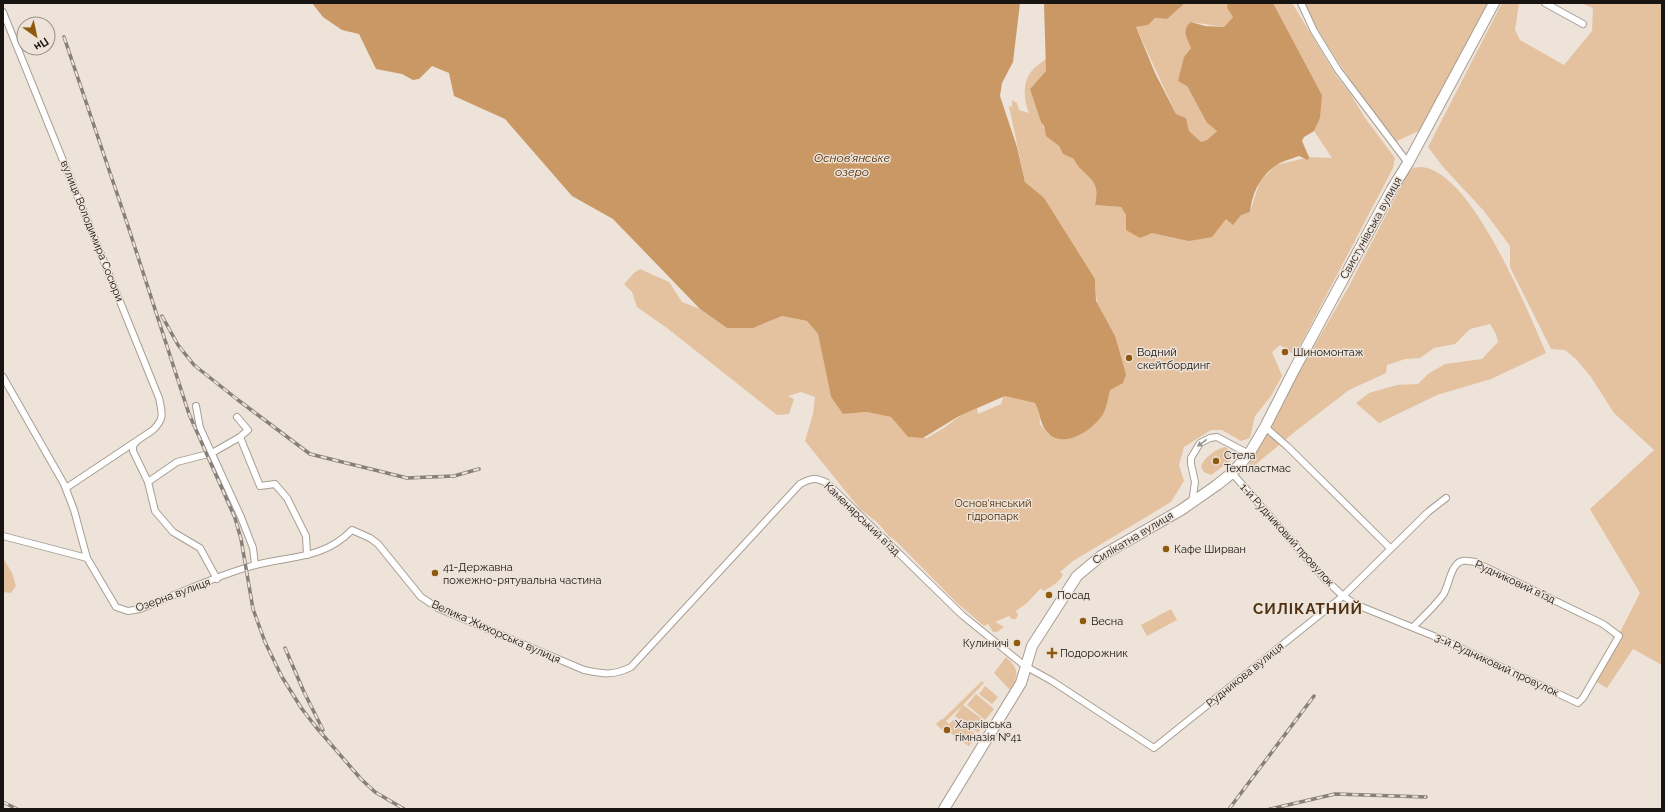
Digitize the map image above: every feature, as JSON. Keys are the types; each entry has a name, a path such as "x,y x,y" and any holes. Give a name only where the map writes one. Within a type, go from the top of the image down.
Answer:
{"main road":[{"name":"Свистунівська вулиця","path":"1249,454 1265,427 1384,202 1408,163 1494,3"},
{"name":"Силікатна вулиця","path":"944,809 1021,684 1032,646 1077,576 1101,556 1192,503 1232,473 1249,454"}],"street":[{"path":"1301,3 1314,31 1338,70 1408,163"},
{"path":"1545,3 1583,24"},
{"name":"вулиця Володимира Сосюри","path":"3,12 159,398 162,414 160,423 136,442"},
{"path":"3,376 66,488 136,442"},
{"path":"196,406 200,428 241,517 253,548 255,565"},
{"path":"148,482 177,462 212,454 240,437 248,430 236,417"},
{"path":"1265,427 1390,548"},
{"path":"240,437 260,486 275,484 287,498 306,536 307,555"},
{"path":"1192,503 1195,482 1190,458 1200,443 1210,438 1217,437 1249,454"},
{"name":"Озерна вулиця","path":"136,442 133,446 133,451 148,482 155,511 173,532 200,548 217,579"},
{"name":"1-й Рудниковий провулок","path":"1232,473 1315,568 1343,596"},
{"name":"Каменярський в’їзд","path":"620,672 631,667 800,484 810,478 818,478 827,483 962,615 1025,666"},
{"name":"Озерна вулиця","path":"66,488 74,510 87,558 116,607 128,611 140,609 255,565 313,554 343,539 352,530"},
{"name":"Рудникова вулиця","path":"1025,666 1052,681 1154,748 1343,596 1390,548 1428,512 1446,498"},
{"name":"Велика Жихорська вулиця","path":"352,530 370,538 378,544 421,597 438,608 584,670 604,674 620,672"},
{"path":"3,536 87,558"},
{"name":"Рудниковий в’їзд","path":"1413,627 1443,594 1454,569 1458,564 1462,561 1468,561 1475,562 1603,624 1619,636"},
{"name":"3-й Рудниковий провулок","path":"1343,596 1357,605 1413,627 1578,703 1583,698 1619,636"}],"green space":[{"path":"1185,3 1229,3 1227,8 1233,17 1224,27 1191,22 1191,48 1184,57 1187,86 1207,123 1217,131 1207,140 1201,142 1189,131 1186,118 1176,114 1136,27 1147,25 1155,18 1167,19"},
{"name":"Основ'янський гідропарк","path":"1273,3 1292,3 1337,77 1350,93 1365,118 1395,158 1393,168 1295,355 1280,345 1272,352 1282,376 1271,396 1255,416 1250,438 1241,441 1222,430 1211,430 1184,447 1179,465 1184,481 1171,502 1073,561 1060,572 1063,574 1058,581 1043,591 1041,588 1027,603 1016,611 1018,615 1016,619 1012,619 1009,616 995,622 1004,627 997,632 993,632 988,624 984,626 957,603 896,541 889,536 877,522 860,509 805,441 813,414 815,397 801,392 788,396 794,399 789,414 777,415 667,328 637,307 632,292 624,284 640,269 669,282 682,302 700,309 727,328 753,328 782,316 807,321 818,334 831,397 843,414 868,412 891,417 908,437 927,438 944,428 961,415 977,408 978,414 1001,404 1004,395 1035,403 1039,408 1040,424 1048,434 1059,439 1126,373 1097,304 1095,279 1025,182 1009,106 1012,107 1012,100 1017,103 1019,110 1029,113 1025,98 1026,81 1032,70 1046,59 1046,71 1030,89 1045,131 1059,146 1063,154 1074,159 1079,167 1095,184 1095,205 1121,207 1126,215 1226,219 1250,212 1260,181 1276,165 1309,157 1332,158 1314,131 1320,118 1321,93"},
{"path":"1303,3 1488,3 1427,127 1395,142 1335,57"},
{"path":"1502,3 1519,3 1515,30 1520,40 1564,65 1592,31 1593,8 1581,3 1662,3 1662,665 1633,649 1607,688 1595,681 1640,593 1590,509 1654,450 1614,413 1591,377 1576,359 1565,350 1551,349 1510,267 1510,246 1484,211 1444,168 1428,147"},
{"path":"1420,167 1439,174 1459,191 1478,215 1512,276 1546,353 1491,379 1437,395 1379,423 1356,403 1369,393 1397,385 1418,384 1428,374 1445,364 1482,359 1498,342 1496,334 1490,324 1470,329 1455,344 1434,348 1420,358 1405,359 1387,365 1386,373 1349,390 1297,430 1244,474 1289,389 1348,288 1408,173 1413,168"},
{"path":"1225,447 1229,450 1231,457 1230,461 1211,475 1204,472 1201,467 1204,460 1214,452"},
{"path":"3,558 12,573 16,586 11,593 3,592"},
{"path":"1171,609 1177,620 1147,636 1141,625"},
{"path":"1006,657 1013,665 1016,672 1015,680 1010,690 994,673"},
{"path":"982,681 984,683 946,721 949,724 954,719 977,735 969,746 946,730 947,727 943,731 936,724"},
{"path":"985,686 998,697 992,704 979,694"},
{"path":"976,694 994,709 985,720 967,705"},
{"path":"963,705 986,722 978,733 955,716"}],"water":[{"name":"Основ'янське озеро","path":"312,3 1020,3 1013,62 1002,83 1000,96 1017,147 1025,182 1044,198 1095,279 1096,301 1115,336 1126,374 1123,383 1110,390 1103,414 1093,426 1079,435 1063,439 1056,438 1049,434 1043,427 1035,403 1005,396 959,416 923,438 908,437 891,417 867,412 843,414 831,397 818,334 807,321 782,316 753,328 727,328 700,309 613,219 572,196 505,119 454,96 449,73 432,66 419,79 413,80 402,74 376,69 359,34 342,30 323,17"},
{"path":"1044,3 1185,3 1167,19 1155,18 1148,25 1136,27 1155,73 1176,114 1186,118 1189,131 1201,142 1207,140 1217,131 1207,123 1187,86 1178,81 1184,57 1191,48 1186,34 1186,28 1191,22 1205,26 1224,27 1233,17 1227,8 1228,3 1273,3 1322,95 1320,118 1314,131 1304,137 1302,141 1309,157 1308,160 1299,156 1284,161 1270,170 1261,180 1255,192 1250,212 1241,215 1233,225 1226,219 1212,237 1189,241 1152,233 1140,238 1126,230 1126,215 1121,207 1095,205 1095,184 1079,167 1074,159 1063,154 1059,146 1046,136 1044,126 1041,122 1030,89 1046,71"}],"railway":[{"path":"64,37 127,223 189,414 235,518 241,539 253,609 265,642 282,677 302,709 316,727 361,779 375,792 404,809"},
{"path":"162,316 178,345 194,365 310,454 407,478 454,476 479,469"},
{"path":"285,648 304,692 323,730"},
{"path":"1229,809 1314,696"},
{"path":"1270,809 1335,794 1426,797"},
{"path":"3,802 17,809"}],"place":[{"name":"Шиномонтаж","path":"1285,352"},
{"name":"Водний скейтбординг","path":"1129,358"},
{"name":"Стела Техпластмас","path":"1216,461"},
{"name":"Кафе Ширван","path":"1166,549"},
{"name":"41-Державна пожежно-рятувальна частина","path":"435,573"},
{"name":"Посад","path":"1049,595"},
{"name":"Весна","path":"1083,621"},
{"name":"Кулиничі","path":"1017,643"},
{"name":"Подорожник","path":"1052,653"},
{"name":"Харківська гімназія №41","path":"947,730"}],"district":[{"name":"СИЛІКАТНИЙ","path":"1308,609"}]}
